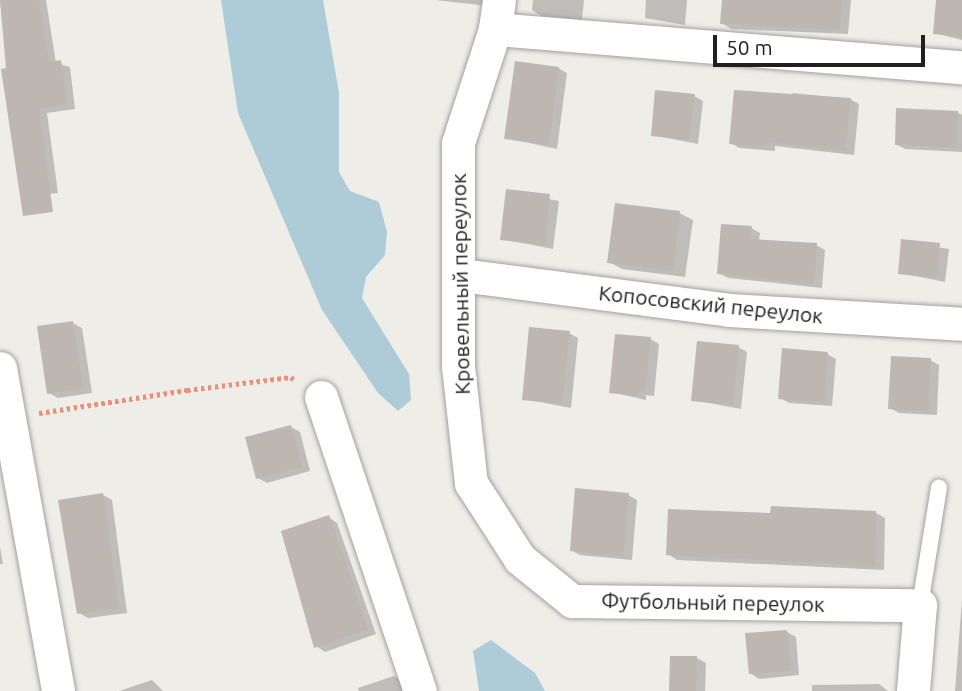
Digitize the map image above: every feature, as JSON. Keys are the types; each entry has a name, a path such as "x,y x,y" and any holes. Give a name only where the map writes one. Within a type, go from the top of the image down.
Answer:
{"street":[{"path":"497,15 962,67"},
{"name":"Кровельный переулок","path":"497,15 458,143 461,275 458,366 471,484 520,559"},
{"name":"Копосовский переулок","path":"461,275 729,310 962,324"},
{"path":"0,368 58,691"},
{"path":"321,397 420,691"},
{"name":"Футбольный переулок","path":"520,559 572,600 920,605"},
{"path":"913,691 920,605"}],"lane":[{"path":"920,605 939,488"}],"path":[{"path":"7,418 291,377 321,397"}],"water":[{"path":"221,0 323,0 339,93 339,172 350,191 379,202 387,232 385,255 366,277 362,298 409,374 411,400 398,411 378,393 322,310 238,113"},
{"path":"491,640 535,673 545,691 479,691 473,651"}],"building":[{"path":"0,0 39,0 49,62 61,60 67,104 39,109 53,212 23,216 1,69 6,68"},
{"path":"722,0 842,0 840,30 720,24"},
{"path":"936,0 962,0 962,37 933,34"},
{"path":"515,61 559,67 549,145 504,139"},
{"path":"655,90 695,94 689,140 651,136"},
{"path":"734,90 851,98 845,151 767,142 766,147 729,144"},
{"path":"896,108 958,111 957,148 895,145"},
{"path":"506,189 550,194 545,245 500,240"},
{"path":"615,203 680,211 673,271 607,263"},
{"path":"721,224 752,226 750,239 817,243 814,284 717,274"},
{"path":"901,239 940,243 937,278 898,274"},
{"path":"73,321 83,388 47,394 37,326"},
{"path":"529,327 570,331 562,404 522,400"},
{"path":"615,334 651,337 645,392 638,391 637,396 609,393"},
{"path":"697,341 739,345 733,405 691,401"},
{"path":"782,348 828,352 824,402 778,399"},
{"path":"891,356 931,358 928,411 888,409"},
{"path":"291,425 302,467 256,479 245,437"},
{"path":"575,488 629,493 623,556 570,551"},
{"path":"103,493 119,608 77,614 58,500"},
{"path":"771,506 876,511 875,566 666,555 668,509 770,513"},
{"path":"329,515 368,629 314,648 281,531"},
{"path":"787,630 791,671 749,674 745,633"},
{"path":"670,656 697,656 696,691 669,691"}]}
